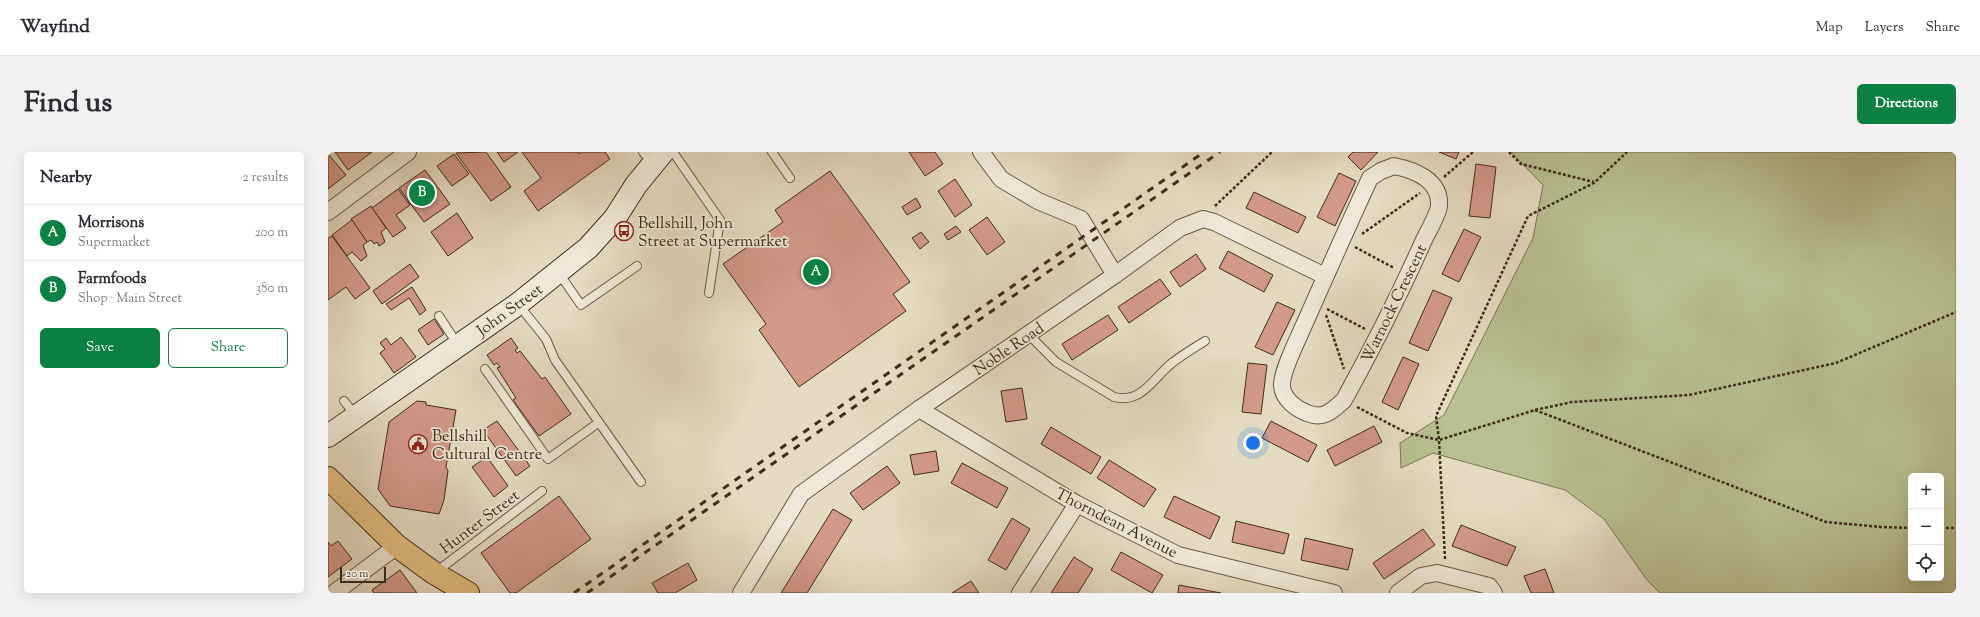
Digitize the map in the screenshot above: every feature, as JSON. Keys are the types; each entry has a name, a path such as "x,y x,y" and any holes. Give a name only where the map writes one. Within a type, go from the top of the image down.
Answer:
{"main road":[{"path":"328,478 397,546 434,573 468,593"}],"street":[{"path":"328,212 408,152"},
{"path":"981,152 1001,179 1038,201 1081,219 1115,275"},
{"name":"John Street","path":"328,436 350,408 458,345 518,304 588,248 615,218 653,156"},
{"name":"Warnock Crescent","path":"1394,166 1412,170 1432,183 1437,193 1439,206 1408,275 1344,400 1329,413 1315,416 1302,411 1291,403 1284,395 1282,385 1288,362 1325,276 1345,242 1370,178 1381,171 1394,166"},
{"path":"1203,220 1214,222 1325,276"},
{"name":"Noble Road","path":"741,593 801,494 919,409 1115,275 1180,228 1203,220"},
{"name":"Thorndean Avenue","path":"919,409 1077,504 1178,555 1334,593"},
{"path":"1020,593 1077,504"},
{"path":"340,591 397,546"},
{"path":"1398,593 1421,576 1440,574 1489,586 1494,593"}],"lane":[{"path":"673,152 720,220 709,293"},
{"path":"772,152 790,178"},
{"path":"558,272 581,306 637,266"},
{"path":"518,304 546,340 555,360 641,482"},
{"path":"439,316 458,345"},
{"path":"1028,334 1056,362 1114,397 1125,399 1140,393 1171,363 1205,341"},
{"path":"485,369 548,459 598,423"},
{"name":"Hunter Street","path":"434,573 542,491"}],"path":[{"path":"1203,220 1272,152"},
{"path":"1408,275 1345,242 1432,183 1448,174 1473,152"},
{"path":"1509,152 1521,164 1594,183"},
{"path":"1440,574 1446,563 1436,416 1528,216 1594,183 1627,152"},
{"path":"1345,373 1323,307 1377,336"},
{"path":"1344,400 1407,433 1438,440 1535,410 1572,402 1690,395 1836,363 1956,312"},
{"path":"1535,410 1826,522 1908,528"},
{"path":"1944,528 1956,528"}],"green space":[{"path":"1511,152 1956,152 1956,593 1660,593 1647,580 1604,519 1565,490 1433,453 1401,468 1400,443 1444,415 1533,238 1543,185"}],"building":[{"path":"335,152 372,152 348,170"},
{"path":"486,152 511,187 491,201 456,153"},
{"path":"497,152 518,152 504,162"},
{"path":"522,152 578,152 579,154 581,152 605,152 610,159 538,211 524,191 541,178"},
{"path":"909,152 935,152 943,164 925,176"},
{"path":"1353,152 1378,152 1361,170 1348,157"},
{"path":"1439,152 1459,152 1456,159"},
{"path":"328,154 346,175 328,189"},
{"path":"454,154 469,174 452,186 437,166"},
{"path":"1476,164 1496,167 1490,218 1469,216"},
{"path":"425,170 450,204 424,222 399,188"},
{"path":"830,171 910,282 893,294 906,311 799,387 759,330 766,324 723,264 783,222 775,210"},
{"path":"1339,173 1356,181 1335,226 1317,217"},
{"path":"955,179 972,205 955,217 938,191"},
{"path":"398,189 410,205 396,215 406,228 393,237 372,208"},
{"path":"1254,192 1306,217 1298,233 1246,208"},
{"path":"916,198 921,207 907,215 902,207"},
{"path":"371,206 386,228 381,232 385,242 379,246 377,242 374,244 371,240 367,242 351,219"},
{"path":"457,213 473,238 448,256 431,232"},
{"path":"987,217 1005,242 987,255 969,230"},
{"path":"352,220 367,242 363,245 367,256 361,261 352,252 347,256 332,235"},
{"path":"956,226 961,232 948,240 944,234"},
{"path":"1464,229 1481,237 1459,282 1442,274"},
{"path":"921,232 929,242 920,249 912,238"},
{"path":"332,236 370,288 355,299 346,287 328,300 328,238"},
{"path":"1228,251 1273,275 1264,292 1219,268"},
{"path":"1196,254 1206,269 1180,287 1170,272"},
{"path":"410,264 419,277 382,304 373,291"},
{"path":"1160,279 1171,294 1129,323 1118,307"},
{"path":"412,287 426,310 420,315 409,298 391,310 386,304"},
{"path":"1433,290 1452,298 1428,351 1409,343"},
{"path":"1277,302 1295,310 1273,355 1255,347"},
{"path":"1108,315 1118,330 1072,360 1062,344"},
{"path":"434,319 444,334 428,345 418,330"},
{"path":"401,337 416,357 394,373 380,353 385,349 380,343 386,338 391,345"},
{"path":"511,338 518,348 515,350 517,353 520,351 542,379 545,377 571,414 539,436 513,400 516,398 497,368 500,367 497,363 494,365 487,355"},
{"path":"1403,357 1419,364 1398,410 1382,402"},
{"path":"1248,363 1267,365 1261,414 1242,412"},
{"path":"1022,388 1027,419 1006,422 1001,391"},
{"name":"Bellshill Cultural Centre","path":"417,401 426,402 426,405 456,410 446,467 448,471 444,500 439,514 390,506 378,489 389,422"},
{"path":"497,421 530,466 516,476 483,430"},
{"path":"1271,421 1317,445 1308,462 1262,438"},
{"path":"1374,426 1382,442 1335,466 1327,450"},
{"path":"1051,427 1101,457 1091,474 1041,444"},
{"path":"936,451 939,471 914,475 910,455"},
{"path":"487,457 508,486 494,497 472,467"},
{"path":"1109,460 1156,489 1144,507 1097,478"},
{"path":"962,463 1008,488 997,508 951,483"},
{"path":"887,466 900,483 863,510 850,493"},
{"path":"559,496 591,539 516,593 510,593 481,553"},
{"path":"1174,496 1220,517 1210,539 1164,517"},
{"path":"833,509 852,520 807,593 781,593"},
{"path":"1012,518 1030,529 1006,570 988,560"},
{"path":"1236,521 1289,534 1284,554 1232,542"},
{"path":"1461,525 1516,547 1507,566 1452,546"},
{"path":"1423,529 1435,545 1384,579 1373,563"},
{"path":"1305,538 1353,549 1348,570 1301,560"},
{"path":"338,541 352,559 328,577 328,542 331,546"},
{"path":"1121,552 1163,575 1152,593 1111,570"},
{"path":"1074,557 1093,569 1078,593 1051,593"},
{"path":"688,563 697,580 675,593 658,593 652,583"},
{"path":"1545,569 1554,593 1531,593 1524,576"},
{"path":"400,570 417,593 374,593 372,590"},
{"path":"971,581 979,593 952,593"},
{"path":"1179,585 1221,593 1178,593"}],"railway":[{"path":"574,593 1204,152"},
{"path":"587,593 1220,152"}],"place":[{"name":"Farmfoods","path":"422,193"},
{"name":"Bellshill, John Street at Supermarket","path":"624,231"},
{"name":"Morrisons","path":"816,272"},
{"name":"Bellshill Cultural Centre","path":"418,444"}]}
